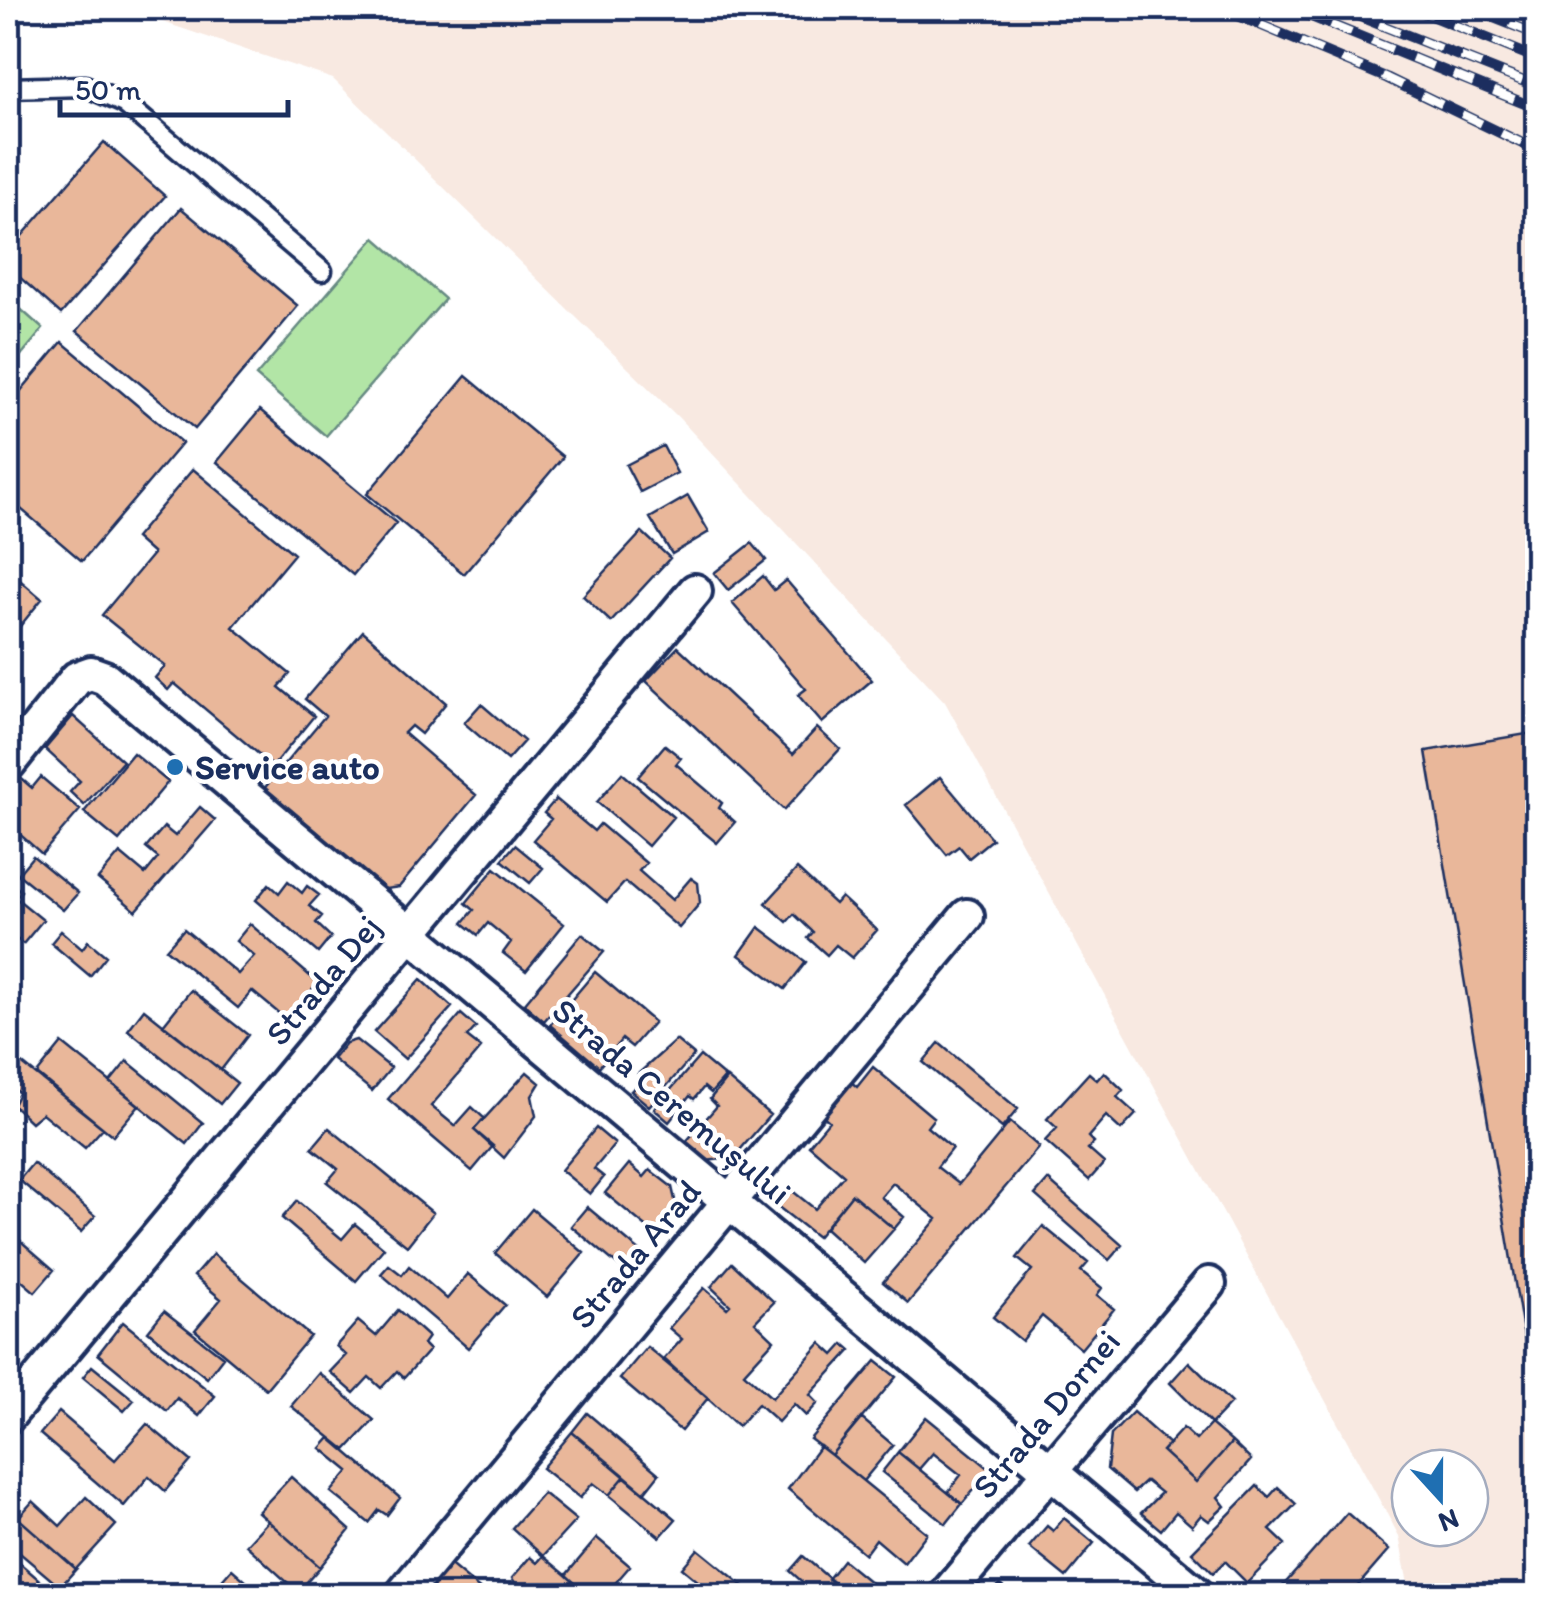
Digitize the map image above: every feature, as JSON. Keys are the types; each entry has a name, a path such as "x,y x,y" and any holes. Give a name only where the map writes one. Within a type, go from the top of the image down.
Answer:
{"street":[{"name":"Strada Dej","path":"8,1416 412,936 695,591"},
{"name":"Strada Ceremușului","path":"8,764 78,678 91,673 105,678 1199,1596"},
{"name":"Strada Arad","path":"402,1596 966,916"},
{"name":"Strada Dornei","path":"945,1596 1209,1284"}],"lane":[{"path":"8,88 85,86 124,104 322,271"}],"shaded area":[{"path":"121,8 1537,8 1537,1595 1410,1595 1401,1548 1490,1548 1490,1448 1390,1448 1390,1519 945,702 678,417 333,79"}],"green space":[{"path":"375,238 445,299 326,436 256,376"},
{"path":"8,298 43,329 8,371"}],"building":[{"path":"104,142 165,196 61,314 8,267 8,252"},
{"path":"181,208 298,306 195,429 77,331"},
{"path":"62,342 182,443 82,561 8,498 8,406"},
{"path":"466,376 563,457 464,574 367,494"},
{"path":"260,410 396,523 353,575 217,462"},
{"path":"663,446 677,473 640,492 626,465"},
{"path":"193,469 294,554 233,627 290,674 279,687 314,716 273,766 174,683 168,690 155,678 165,666 102,615 153,554 135,538"},
{"path":"688,496 709,532 672,554 650,518"},
{"path":"642,532 670,558 611,622 583,596"},
{"path":"752,543 766,560 728,590 714,573"},
{"path":"8,570 42,599 8,641"},
{"path":"763,576 774,590 786,580 872,680 822,723 798,695 806,689 732,603"},
{"path":"363,631 446,703 421,734 411,726 404,733 476,795 399,887 379,890 262,791 325,716 305,699"},
{"path":"678,647 793,754 817,728 840,749 784,810 646,681"},
{"path":"481,704 524,741 507,760 464,723"},
{"path":"73,716 123,761 84,805 70,792 80,781 45,749"},
{"path":"1538,732 1538,1421 1426,751"},
{"path":"665,745 681,758 676,764 722,803 719,808 735,822 717,843 638,777"},
{"path":"133,753 168,782 119,841 84,812"},
{"path":"622,773 673,817 648,846 597,802"},
{"path":"16,774 32,788 41,777 80,810 42,854 8,824 8,785"},
{"path":"940,777 992,839 969,858 959,846 947,855 906,805"},
{"path":"556,799 594,831 600,824 646,863 639,871 672,900 691,878 698,883 700,903 679,928 625,882 607,902 533,840 551,819 544,813"},
{"path":"200,807 215,820 136,911 98,879 120,853 145,874 158,858 146,848 164,827 175,836"},
{"path":"515,845 543,868 530,883 502,860"},
{"path":"33,856 78,893 63,910 18,874"},
{"path":"495,868 564,924 526,971 503,953 511,942 488,923 478,935 463,923 474,910 466,903"},
{"path":"797,869 835,904 841,897 877,930 852,958 836,945 827,955 808,938 813,932 794,914 787,922 766,903"},
{"path":"8,880 21,891 16,898 43,920 23,944 8,932"},
{"path":"288,881 302,893 307,886 319,895 309,906 322,916 316,923 331,937 318,953 256,900 269,884 279,893"},
{"path":"250,924 318,983 287,1020 252,991 238,1008 166,949 184,929 238,974 254,956 236,941"},
{"path":"759,927 806,962 785,989 739,955"},
{"path":"61,931 82,949 88,941 106,956 90,976 51,943"},
{"path":"582,934 604,952 544,1021 524,1004"},
{"path":"595,972 654,1022 632,1047 622,1039 599,1067 550,1025"},
{"path":"421,979 452,1007 405,1059 374,1032"},
{"path":"191,990 248,1035 221,1070 163,1025"},
{"path":"8,996 20,1006 8,1019"},
{"path":"144,1009 237,1083 220,1104 128,1030"},
{"path":"461,1014 476,1027 467,1037 481,1048 431,1106 455,1126 472,1107 484,1118 474,1130 493,1146 472,1171 388,1099"},
{"path":"356,1040 391,1068 372,1091 333,1059 346,1043"},
{"path":"676,1040 694,1055 649,1106 631,1091 643,1078 638,1074"},
{"path":"62,1043 139,1105 113,1136 37,1074"},
{"path":"939,1043 1018,1109 1002,1128 923,1062"},
{"path":"700,1056 725,1077 711,1093 704,1087 694,1099 690,1096 669,1122 654,1109"},
{"path":"15,1058 103,1128 85,1148 42,1113 31,1122 13,1105 19,1093 8,1083 8,1066"},
{"path":"127,1061 203,1123 187,1144 110,1082"},
{"path":"873,1067 934,1118 927,1127 952,1148 937,1167 959,1184 1010,1122 1039,1147 908,1303 883,1282 937,1219 893,1183 881,1197 904,1217 894,1229 852,1194 817,1237 777,1206 790,1189 815,1209 844,1175 809,1145 829,1121 821,1114 849,1080 857,1087"},
{"path":"527,1072 540,1083 532,1096 536,1116 504,1158 474,1130"},
{"path":"1104,1072 1123,1090 1117,1097 1136,1114 1121,1130 1106,1116 1088,1137 1094,1143 1088,1149 1104,1163 1089,1180 1045,1141 1057,1128 1047,1119 1089,1073 1097,1080"},
{"path":"727,1078 770,1115 733,1158 705,1161 685,1143 717,1106 710,1099"},
{"path":"329,1128 433,1213 407,1246 327,1182 338,1169 312,1148"},
{"path":"596,1128 615,1144 594,1169 604,1177 590,1194 561,1170"},
{"path":"33,1163 95,1216 81,1232 19,1180"},
{"path":"629,1164 644,1177 650,1170 672,1187 677,1209 656,1235 605,1193"},
{"path":"1048,1180 1122,1245 1109,1260 1035,1195"},
{"path":"852,1194 894,1229 864,1263 825,1228"},
{"path":"297,1201 342,1239 355,1224 384,1248 356,1281 282,1218"},
{"path":"587,1207 648,1258 632,1277 571,1226"},
{"path":"532,1209 584,1253 547,1297 495,1253"},
{"path":"1043,1226 1088,1263 1081,1271 1102,1288 1097,1295 1114,1309 1081,1349 1042,1316 1022,1341 993,1317 1032,1270 1017,1258"},
{"path":"8,1230 54,1270 35,1292 8,1269"},
{"path":"213,1254 310,1336 266,1389 195,1330 221,1299 194,1276"},
{"path":"732,1263 774,1302 755,1322 774,1340 744,1373 772,1398 821,1343 834,1355 844,1344 851,1350 810,1395 818,1403 806,1416 794,1404 778,1422 758,1404 738,1426 664,1359 682,1339 669,1328 704,1288 727,1308 730,1305 711,1287"},
{"path":"389,1265 402,1275 409,1266 447,1299 468,1274 505,1305 468,1348 381,1274"},
{"path":"398,1310 428,1337 423,1344 429,1350 404,1378 397,1371 381,1388 369,1377 354,1393 330,1372 346,1355 336,1346 358,1321 376,1336"},
{"path":"164,1311 223,1357 207,1378 148,1331"},
{"path":"123,1322 215,1396 199,1416 177,1398 167,1411 98,1354"},
{"path":"647,1347 708,1398 681,1431 620,1379"},
{"path":"876,1361 896,1377 831,1455 810,1439"},
{"path":"1189,1362 1231,1403 1211,1424 1170,1383"},
{"path":"92,1366 134,1400 124,1411 83,1377"},
{"path":"319,1373 374,1420 346,1450 291,1406"},
{"path":"59,1412 115,1460 147,1424 191,1461 165,1491 149,1476 124,1506 40,1434"},
{"path":"1133,1412 1169,1444 1162,1451 1196,1482 1232,1442 1251,1460 1218,1497 1225,1506 1209,1521 1201,1515 1192,1526 1176,1512 1161,1530 1141,1513 1161,1493 1146,1481 1134,1492 1107,1469 1111,1435"},
{"path":"587,1413 659,1474 644,1493 572,1432"},
{"path":"926,1417 991,1470 962,1504 948,1492 961,1475 933,1453 919,1469 898,1452"},
{"path":"861,1418 893,1445 863,1481 831,1455"},
{"path":"1211,1424 1232,1442 1196,1482 1162,1451 1183,1428 1196,1440"},
{"path":"572,1432 625,1476 609,1495 593,1483 580,1498 542,1468"},
{"path":"330,1438 400,1498 387,1515 379,1510 369,1523 331,1492 349,1471 321,1448"},
{"path":"820,1446 927,1533 904,1563 876,1539 865,1554 788,1489"},
{"path":"898,1452 962,1504 946,1524 882,1472"},
{"path":"625,1476 676,1519 660,1537 609,1495"},
{"path":"291,1477 350,1530 320,1567 258,1512"},
{"path":"1257,1486 1269,1497 1278,1487 1296,1504 1270,1530 1285,1544 1247,1583 1225,1561 1213,1573 1192,1552"},
{"path":"543,1493 576,1520 543,1556 512,1528"},
{"path":"86,1497 116,1525 76,1569 18,1518 33,1501 60,1526"},
{"path":"8,1509 76,1569 60,1587 8,1543"},
{"path":"1347,1513 1389,1550 1349,1596 1274,1596"},
{"path":"1064,1518 1094,1543 1066,1577 1029,1547 1047,1526 1053,1531"},
{"path":"268,1521 320,1567 298,1592 246,1545"},
{"path":"597,1538 630,1566 604,1596 589,1596 566,1575"},
{"path":"698,1549 756,1596 716,1596 682,1568"},
{"path":"8,1553 58,1596 16,1596 8,1589"},
{"path":"543,1556 589,1596 523,1596 512,1578 530,1557 537,1563"},
{"path":"803,1556 845,1592 842,1596 818,1596 790,1571"},
{"path":"843,1560 887,1596 850,1596 828,1579"},
{"path":"447,1562 488,1596 443,1596 429,1584"},
{"path":"232,1569 263,1596 210,1594"},
{"path":"999,1584 1013,1596 990,1596"}],"railway":[{"path":"1220,8 1387,78 1538,151"},
{"path":"1290,8 1538,109"},
{"path":"1338,8 1538,87"},
{"path":"1412,8 1538,59"},
{"path":"1469,8 1538,35"}],"place":[{"name":"Service auto","path":"175,767"}]}
